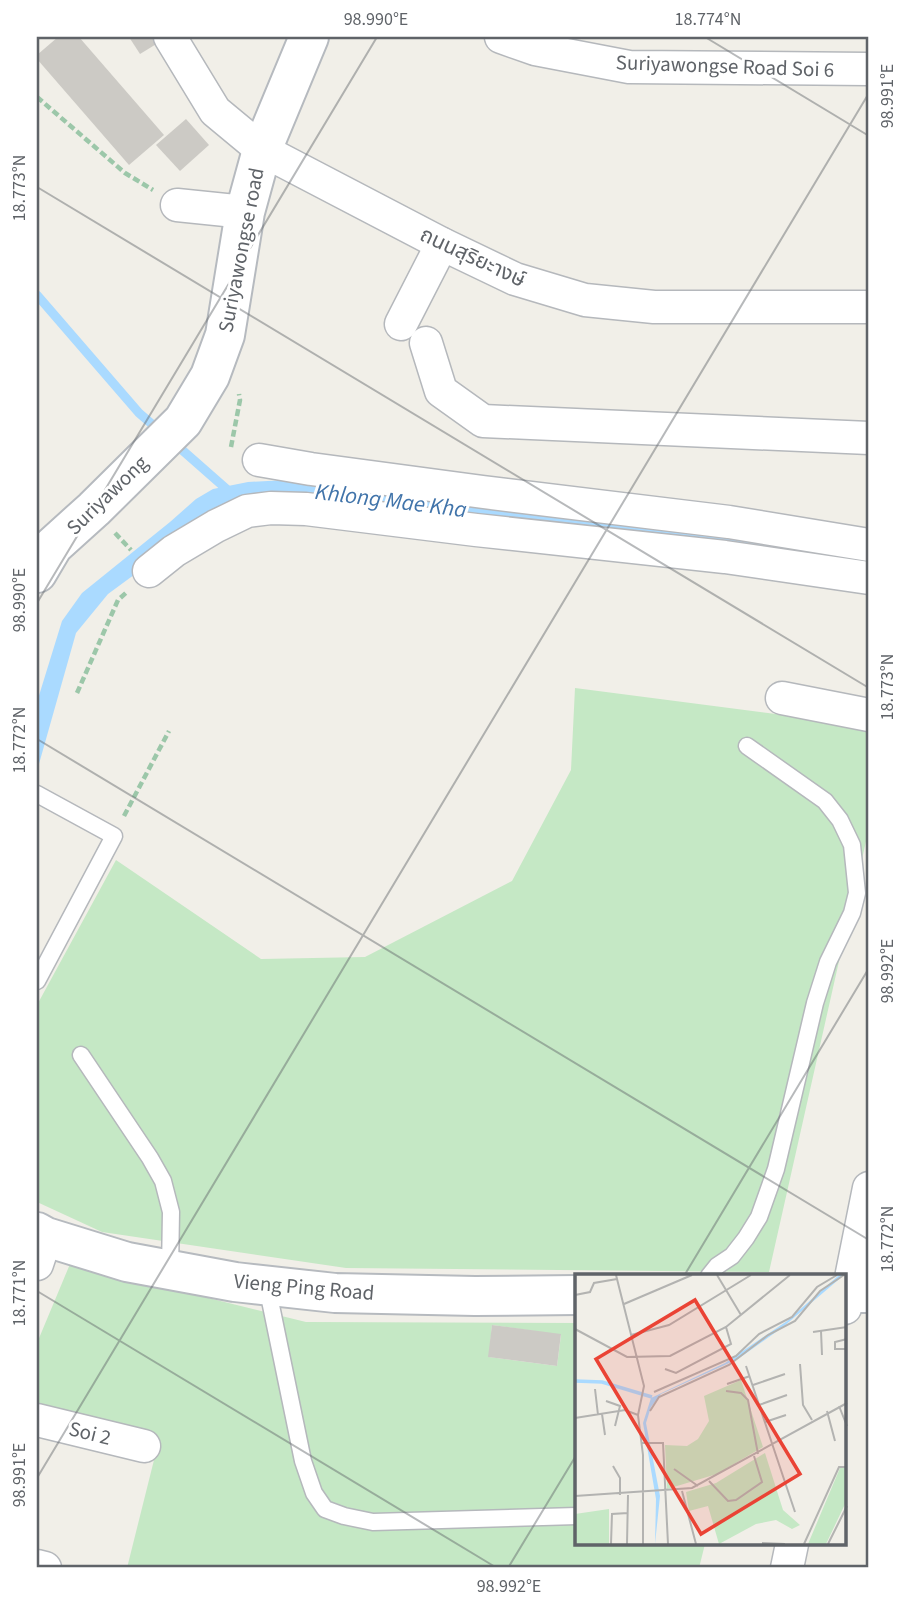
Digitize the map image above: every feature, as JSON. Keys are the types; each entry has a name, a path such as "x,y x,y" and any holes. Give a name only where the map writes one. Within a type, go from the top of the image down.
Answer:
{"street":[{"name":"ถนนสุริยะางษ์","path":"170,37 215,111 262,150 515,279 585,300 654,307 869,307"},
{"name":"Suriyawongse road","path":"183,421 210,376 225,335 245,212 262,150 309,37"},
{"name":"Suriyawongse Road Soi 6","path":"501,37 535,49 629,67 869,69"},
{"path":"177,205 245,212"},
{"path":"401,324 442,244"},
{"path":"426,343 440,391 483,421 869,438"},
{"name":"Suriyawong","path":"42,548 132,472 183,421"},
{"path":"258,460 457,489 729,522 869,545"},
{"path":"149,571 174,551 216,526 247,511 271,508 306,509 725,557 869,578"},
{"path":"782,698 869,715"},
{"path":"852,1296 869,1188"},
{"name":"Vieng Ping Road","path":"40,1244 235,1282 335,1293 575,1295"},
{"name":"Soi 2","path":"37,1420 144,1446"},
{"path":"787,1568 792,1546"},
{"path":"37,1566 45,1568"}],"lane":[{"path":"711,1274 732,1256 759,1217 776,1169 815,1003 828,962 852,914 857,893 852,845 840,820 825,801 747,746"},
{"path":"37,981 114,836 41,797"},
{"path":"81,1055 163,1181 171,1212 170,1270"},
{"path":"267,1286 303,1461 314,1493 325,1509 373,1522 575,1516"}],"path":[{"path":"37,97 125,173 177,205"},
{"path":"77,692 118,600 149,571"},
{"path":"114,836 169,731"}],"green space":[{"path":"575,688 869,726 869,828 769,1272 346,1268 102,1232 37,1202 37,1005 116,860 261,959 365,957 512,881 571,770"},
{"path":"70,1264 306,1322 575,1323 575,1546 704,1546 699,1568 127,1568 159,1440 37,1407 37,1343","holes":["492,1325 561,1335 557,1366 489,1357"]}],"water":[{"name":"Khlong Mae Kha","path":"305,479 869,550 869,573 296,499 172,547 108,594 76,633 37,771 37,702 62,621 82,593 196,499 213,489 248,482"}],"building":[{"path":"58,37 79,37 164,135 129,165 37,59 37,55"},
{"path":"129,37 154,37 158,43 140,54"},
{"path":"186,119 209,145 180,171 156,145"},
{"path":"492,1325 561,1334 557,1366 488,1357"}],"waterway":[{"path":"37,295 139,413 160,431"},
{"path":"173,442 231,493"}]}
